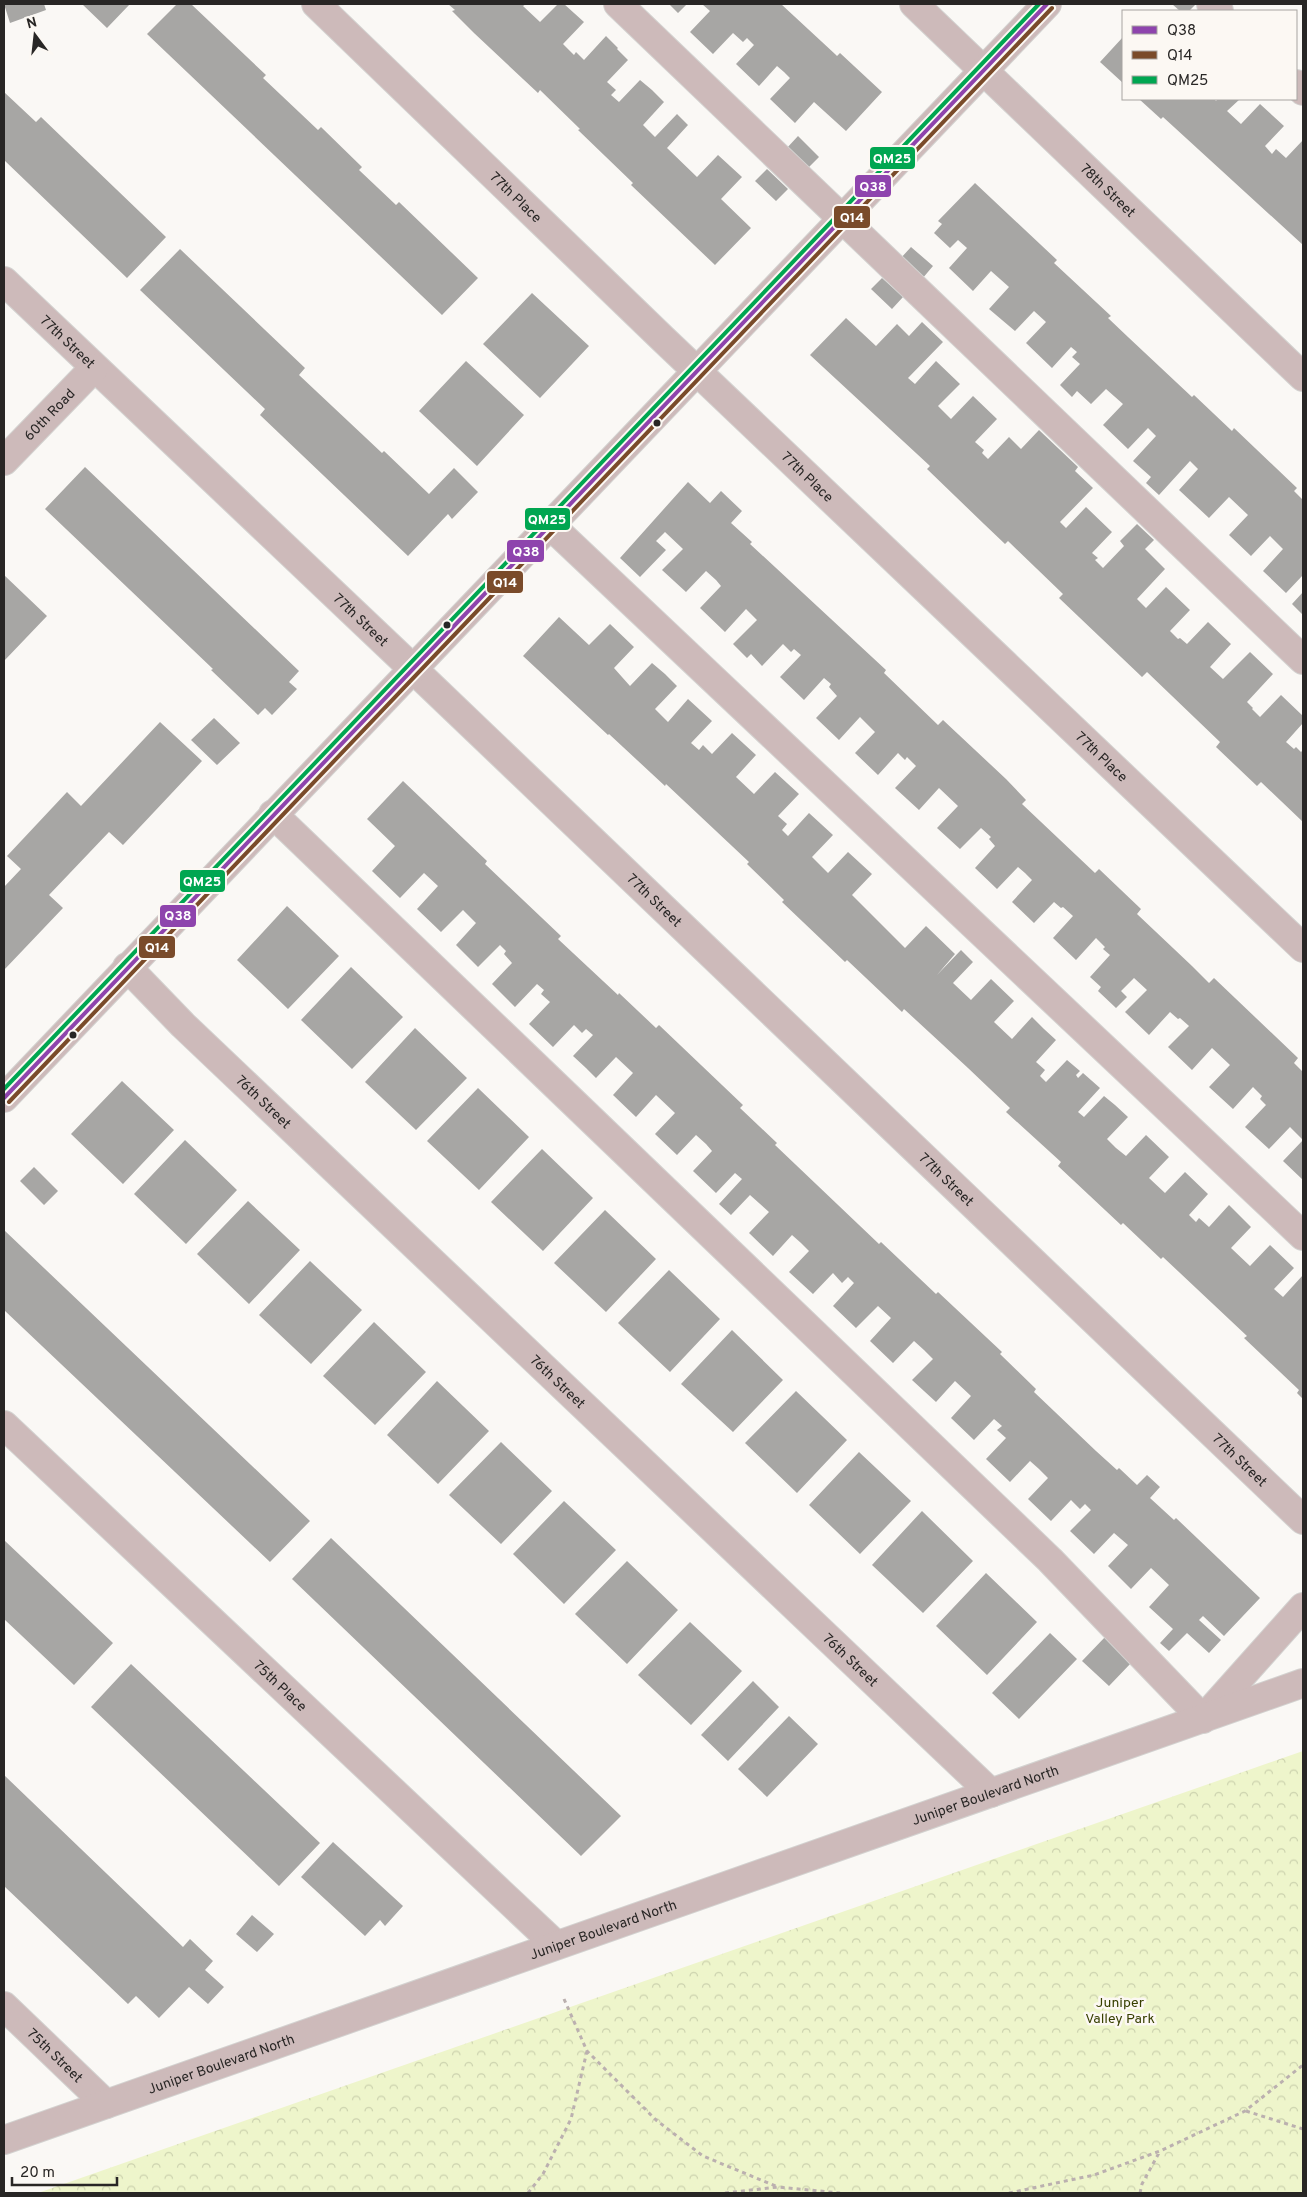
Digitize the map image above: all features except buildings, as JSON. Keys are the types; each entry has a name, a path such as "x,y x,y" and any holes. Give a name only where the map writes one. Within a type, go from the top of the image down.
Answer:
{"street":[{"name":"77th Place","path":"316,4 697,371 1303,948"},
{"path":"618,4 1303,660"},
{"name":"78th Street","path":"914,4 1303,377"},
{"path":"4,1098 1047,4"},
{"name":"77th Street","path":"4,281 412,668 1303,1520"},
{"name":"60th Road","path":"4,461 94,368"},
{"path":"550,526 1303,1236"},
{"path":"273,814 1050,1560 1203,1719"},
{"name":"76th Street","path":"128,967 183,1025 991,1793"},
{"name":"75th Place","path":"4,1425 556,1945"},
{"name":"Juniper Boulevard North","path":"1203,1719 1303,1606"},
{"name":"Juniper Boulevard North","path":"4,2140 1303,1684"},
{"name":"75th Street","path":"4,2006 106,2104"}],"path":[{"path":"564,1999 587,2051 656,2120 703,2156 778,2187"},
{"path":"528,2193 543,2174 571,2119 587,2051"},
{"path":"1009,2193 1094,2175 1160,2151 1245,2111 1303,2065"},
{"path":"1245,2111 1303,2129"},
{"path":"1140,2193 1142,2184 1160,2151"},
{"path":"725,2193 778,2187 840,2193"}],"green space":[{"name":"Juniper Valley Park","path":"1303,1751 1303,2193 38,2193"}],"transit line":[{"name":"QM25","path":"4,1089 1039,4"},
{"name":"Q38","path":"4,1098 1047,4"},
{"name":"Q14","path":"9,1102 1052,8"}]}
